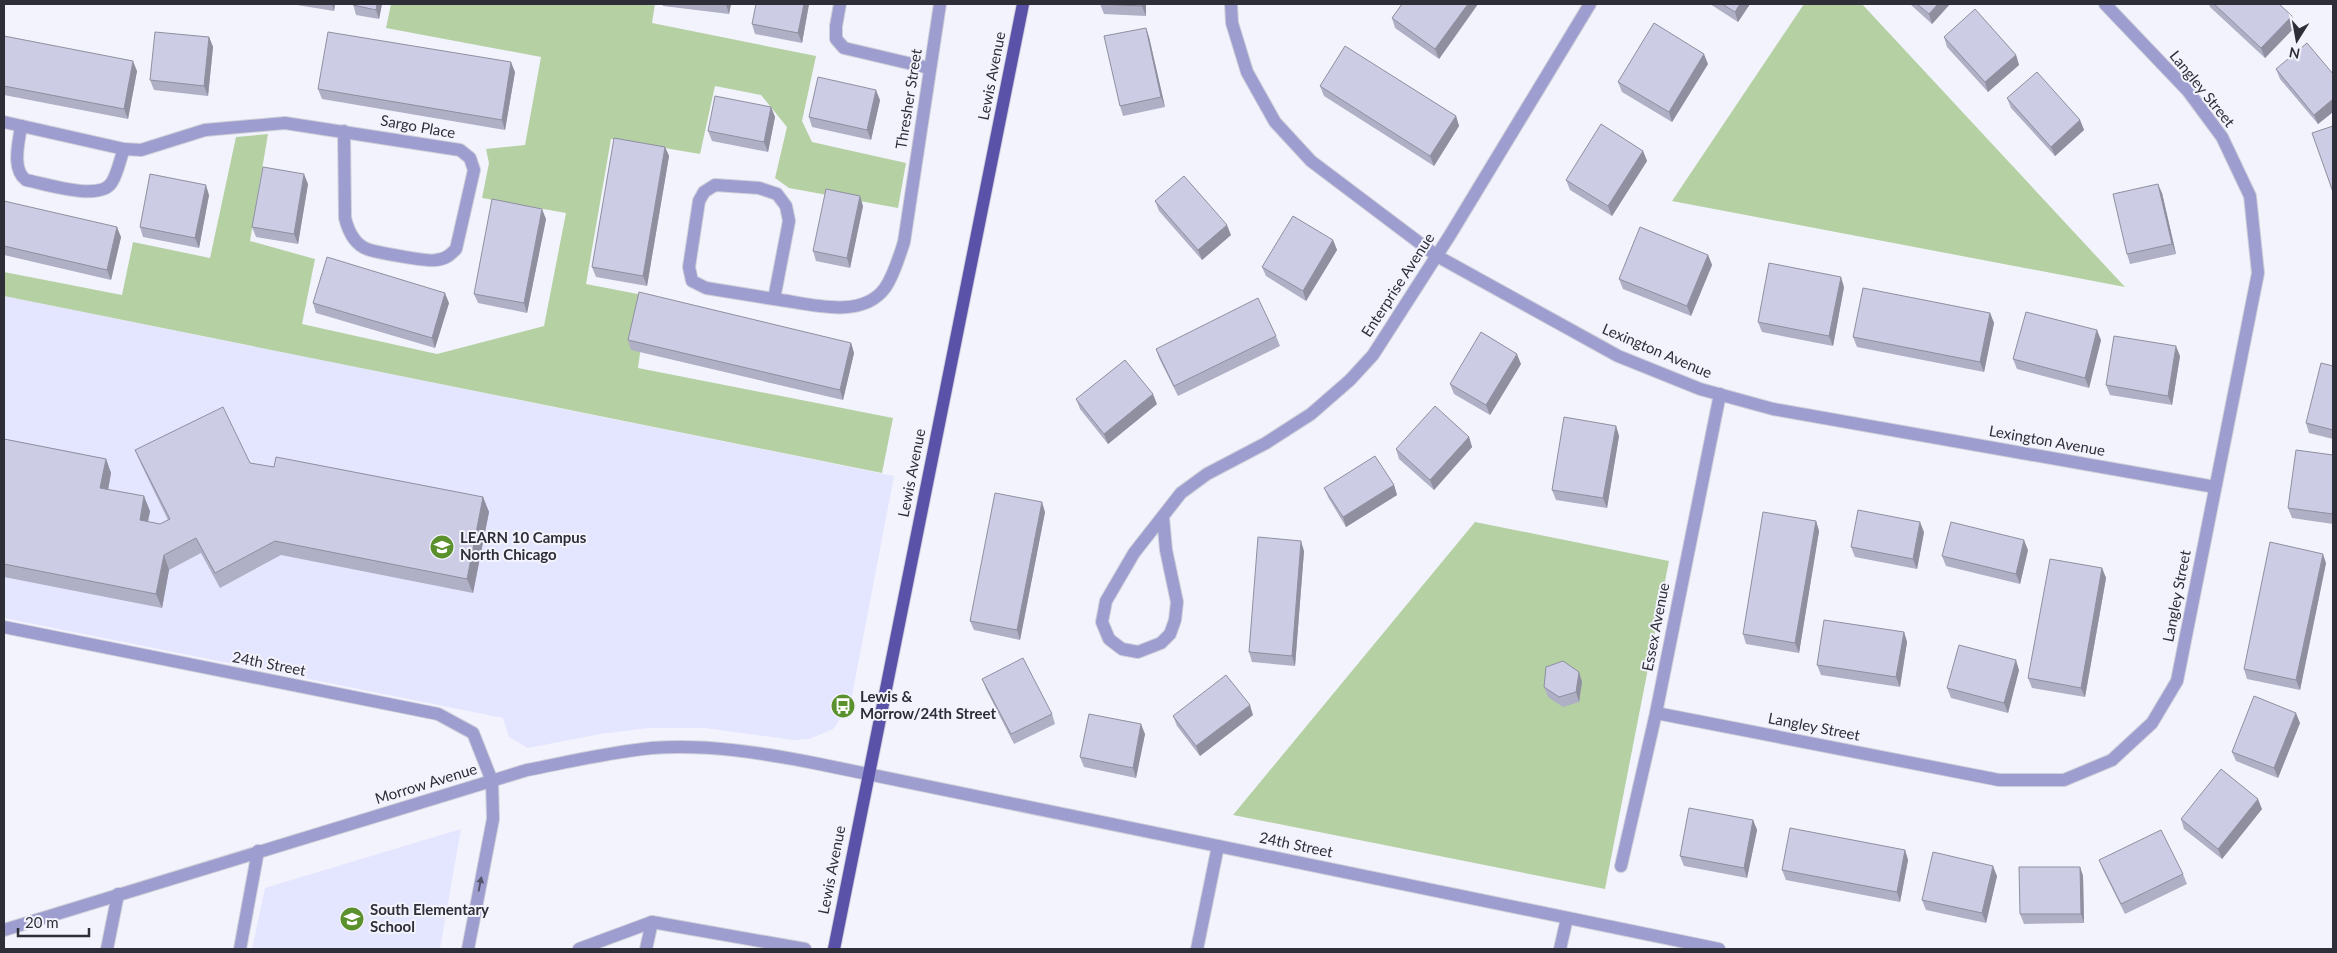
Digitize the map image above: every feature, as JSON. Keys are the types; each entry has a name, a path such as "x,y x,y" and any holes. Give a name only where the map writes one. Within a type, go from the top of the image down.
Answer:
{"main road":[{"name":"Lewis Avenue","path":"834,949 1023,4"}],"street":[{"path":"840,4 836,39 844,48 929,68"},
{"name":"Thresher Street","path":"774,299 844,308 868,303 884,289 896,266 904,242 940,4"},
{"name":"Lexington Avenue","path":"1231,4 1232,23 1246,72 1275,122 1311,160 1436,256 1618,356 1700,389 1773,409 2216,487"},
{"name":"Enterprise Avenue","path":"1163,517 1166,550 1177,602 1175,620 1170,634 1161,643 1138,652 1122,649 1109,639 1102,622 1106,601 1134,553 1181,493 1207,474 1266,443 1311,414 1350,380 1373,355 1436,256 1590,4"},
{"name":"Langley Street","path":"1656,713 1999,780 2064,780 2112,760 2152,723 2177,681 2258,273 2250,196 2222,136 2188,92 2104,4"},
{"name":"Sargo Place","path":"4,122 124,149 141,150 206,130 285,123 344,130 460,150 470,158 474,170 456,249 448,257 434,261 367,249 357,242 348,230 346,218 344,130"},
{"path":"21,126 17,168 21,176 26,180 90,193 104,191 112,184 124,149"},
{"path":"715,185 759,188 777,194 786,206 789,221 774,299 706,288 692,281 689,267 699,201 704,192 715,185"},
{"name":"Essex Avenue","path":"1621,866 1656,713 1720,394"},
{"name":"24th Street","path":"4,627 438,714 473,733 492,781"},
{"name":"Morrow Avenue","path":"4,930 527,770 612,753 677,748 722,748 868,774"},
{"name":"24th Street","path":"868,774 1719,949"},
{"path":"468,949 493,821 492,781"},
{"path":"1197,949 1218,846"},
{"path":"240,949 258,851"},
{"path":"107,949 118,894"},
{"path":"1560,949 1566,918"},
{"path":"646,949 652,922"},
{"path":"579,949 652,922 805,949"}],"shaded area":[{"name":"LEARN 10 Campus North Chicago","path":"4,296 894,476 850,706 833,729 809,739 793,740 705,728 649,728 600,734 528,748 509,737 503,718 4,618"},
{"name":"South Elementary School","path":"461,829 440,949 252,949 265,888"}],"green space":[{"path":"391,4 655,4 652,23 816,56 802,121 812,142 906,163 898,208 789,188 775,178 787,127 761,95 715,86 700,154 611,139 586,284 648,296 638,368 893,418 882,473 4,296 4,272 122,295 133,242 210,258 236,137 268,134 250,241 315,259 302,324 437,354 544,326 566,213 482,198 489,163 486,149 525,145 541,57 386,28"},
{"path":"1804,4 1862,4 2125,287 1672,201"},
{"path":"1475,522 1669,561 1605,889 1233,815"}],"building":[{"path":"353,4 377,4 376,10"},
{"path":"756,4 804,4 798,33 752,24"},
{"path":"1100,4 1142,4 1142,6"},
{"path":"1402,4 1468,4 1435,49 1392,18"},
{"path":"1722,4 1740,4 1735,12"},
{"path":"1917,4 1938,4 1929,14"},
{"path":"2214,4 2279,4 2292,16 2261,48"},
{"path":"1975,9 2016,55 1985,82 1944,37"},
{"path":"1654,23 1704,54 1669,112 1618,82"},
{"path":"1146,28 1161,97 1120,106 1104,36"},
{"path":"155,32 209,37 204,86 150,80"},
{"path":"328,32 511,62 502,120 318,89"},
{"path":"4,36 133,61 124,109 4,86"},
{"path":"2307,43 2333,74 2333,99 2314,115 2276,69"},
{"path":"1345,46 1456,116 1430,156 1320,86"},
{"path":"2037,72 2080,120 2051,147 2007,98"},
{"path":"818,77 876,90 867,130 809,117"},
{"path":"715,96 771,107 764,142 708,131"},
{"path":"1601,124 1643,151 1608,206 1566,180"},
{"path":"2333,126 2333,192 2312,133"},
{"path":"614,138 665,147 643,276 592,267"},
{"path":"263,167 304,174 294,234 252,227"},
{"path":"150,174 206,185 195,238 140,227"},
{"path":"1184,176 1227,225 1198,250 1155,201"},
{"path":"2158,184 2172,244 2127,254 2113,194"},
{"path":"826,189 860,196 847,258 813,251"},
{"path":"492,199 542,209 524,303 474,294"},
{"path":"4,201 117,227 107,270 4,246"},
{"path":"1293,216 1333,240 1303,291 1262,267"},
{"path":"1640,227 1708,255 1687,306 1619,279"},
{"path":"327,257 445,293 432,338 313,303"},
{"path":"1769,263 1841,277 1829,336 1758,322"},
{"path":"1863,288 1990,313 1980,362 1853,337"},
{"path":"639,292 851,343 840,390 628,340"},
{"path":"1258,298 1276,336 1174,386 1156,349"},
{"path":"2026,312 2097,330 2085,378 2013,359"},
{"path":"1481,332 1517,354 1486,405 1450,384"},
{"path":"2114,336 2176,346 2168,396 2106,385"},
{"path":"1125,360 1153,394 1104,434 1076,399"},
{"path":"2321,363 2333,366 2333,430 2306,423"},
{"path":"1435,406 1469,437 1430,480 1396,449"},
{"path":"223,407 250,463 274,467 276,457 483,497 467,579 275,541 215,573 196,538 164,555 156,594 4,564 4,439 106,459 100,488 144,496 140,520 160,524 170,519 135,450"},
{"path":"1564,417 1616,426 1603,498 1552,490"},
{"path":"2296,450 2333,455 2333,514 2288,508"},
{"path":"1375,456 1394,485 1343,517 1324,488"},
{"path":"995,493 1042,502 1017,630 970,621"},
{"path":"1858,510 1920,522 1913,559 1851,547"},
{"path":"1763,512 1816,521 1795,643 1743,634"},
{"path":"1951,522 2024,540 2016,574 1942,556"},
{"path":"1258,537 1301,541 1292,656 1249,652"},
{"path":"2270,542 2323,554 2296,680 2244,669"},
{"path":"2050,559 2102,568 2081,688 2028,678"},
{"path":"1824,620 1904,632 1896,677 1817,665"},
{"path":"1959,645 2016,660 2004,703 1947,688"},
{"path":"1023,658 1052,714 1011,734 982,679"},
{"path":"1563,661 1579,672 1576,692 1559,697 1544,687 1546,667"},
{"path":"1226,675 1250,705 1196,746 1173,716"},
{"path":"2254,696 2296,713 2274,768 2232,752"},
{"path":"1089,714 1141,724 1133,768 1080,757"},
{"path":"2221,769 2258,799 2218,849 2181,819"},
{"path":"1689,808 1753,820 1744,868 1680,856"},
{"path":"1790,828 1905,850 1897,892 1782,870"},
{"path":"2161,830 2183,874 2121,904 2099,860"},
{"path":"1933,852 1993,866 1982,913 1922,900"},
{"path":"2019,867 2080,867 2081,914 2020,914"}],"place":[{"name":"LEARN 10 Campus North Chicago","path":"442,547"},
{"name":"Lewis & Morrow/24th Street","path":"843,706"},
{"name":"South Elementary School","path":"352,919"}]}
